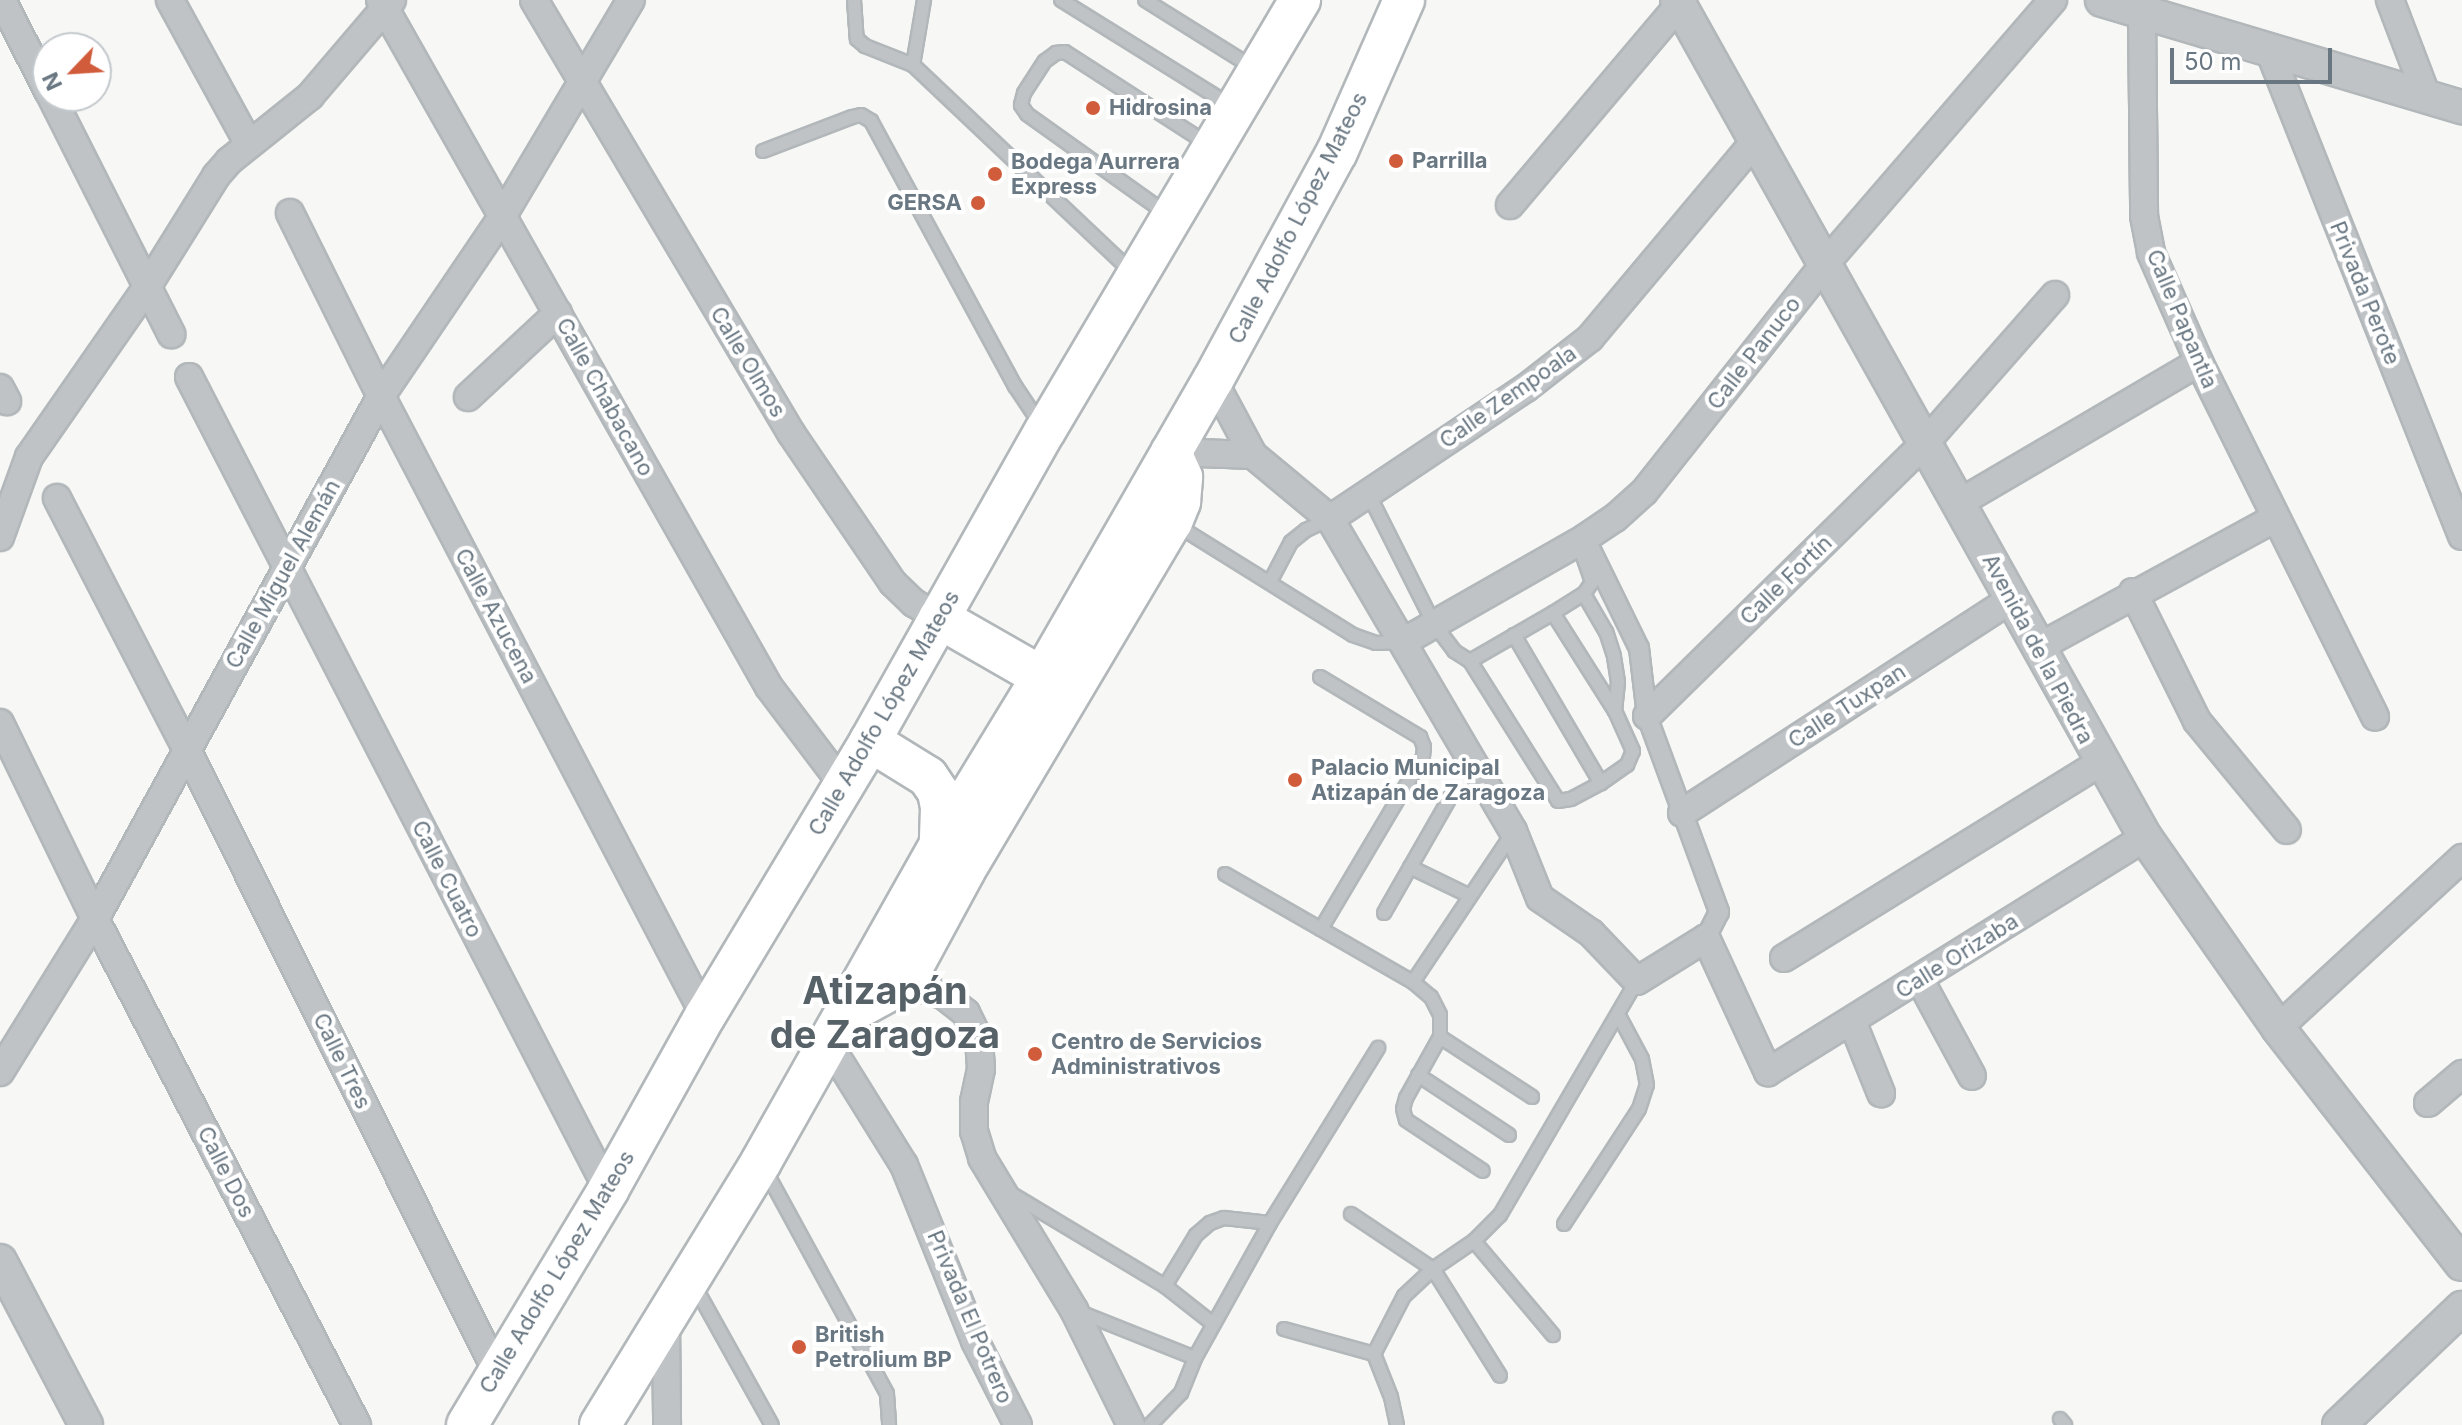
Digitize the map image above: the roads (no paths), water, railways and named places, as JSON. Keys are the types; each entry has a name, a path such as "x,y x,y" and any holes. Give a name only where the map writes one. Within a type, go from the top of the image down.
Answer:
{"main road":[{"name":"Calle Adolfo López Mateos","path":"953,857 1042,677 1213,380 1337,152 1404,0"},
{"name":"Calle Adolfo López Mateos","path":"467,1425 608,1190 705,1016 870,741 1045,431 1260,72 1290,4"},
{"path":"600,1425 761,1162 893,928 953,857 1172,522 1180,502 1182,477 1171,452"},
{"path":"939,618 1042,677"},
{"path":"837,1029 904,983 953,857 938,792 928,777 870,741"}],"street":[{"path":"2,0 32,59"},
{"path":"170,0 249,144"},
{"name":"Calle Olmos","path":"534,0 791,433 873,557 903,593 939,618"},
{"name":"Calle Miguel Alemán","path":"0,1072 95,919 381,396 502,217 583,86 631,0"},
{"name":"Calle Panuco","path":"1403,642 1581,540 1615,518 1644,492 1825,264 2053,0"},
{"path":"2102,0 2462,107"},
{"path":"2390,0 2427,97"},
{"path":"1510,205 1679,2"},
{"name":"Avenida de la Piedra","path":"1679,2 1959,503 2100,763 2145,837 2278,1028 2460,1271"},
{"path":"0,537 29,457 147,287 216,176 249,144 310,96 386,3"},
{"name":"Calle Chabacano","path":"386,3 502,217 769,687 843,785"},
{"name":"Calle Papantla","path":"2142,12 2144,216 2151,253 2199,362 2375,717"},
{"name":"Privada Perote","path":"2269,50 2462,536"},
{"path":"59,112 171,334"},
{"name":"Calle Zempoala","path":"1330,519 1526,388 1590,338 1756,140"},
{"name":"Calle Azucena","path":"290,213 381,396 705,1016"},
{"name":"Calle Fortín","path":"1647,716 1925,443 2055,295"},
{"path":"468,397 558,313"},
{"path":"1959,503 2199,362"},
{"name":"Calle Cuatro","path":"189,377 608,1190"},
{"path":"1213,380 1253,455 1330,519 1513,831 1540,898 1591,933 1637,981 1706,938 1719,912 1647,716 1639,648 1581,540"},
{"path":"1171,452 1253,455"},
{"name":"Calle Tres","path":"57,498 187,750 497,1372"},
{"path":"2037,648 2133,592 2275,518"},
{"path":"2133,592 2197,721 2287,830"},
{"name":"Calle Tuxpan","path":"1682,813 2011,599"},
{"name":"Calle Dos","path":"0,723 95,919 357,1425"},
{"path":"1784,958 2100,763"},
{"name":"Calle Orizaba","path":"1706,938 1768,1072 2145,837"},
{"path":"2278,1028 2462,858"},
{"path":"1920,980 1972,1076"},
{"path":"904,983 943,995 966,1013 979,1040 981,1069 974,1102 974,1131 982,1158 1074,1310 1131,1425"},
{"path":"1852,1021 1881,1093"},
{"name":"Privada El Potrero","path":"837,1029 904,1165 975,1341 1018,1425"},
{"path":"2428,1103 2462,1074"},
{"path":"0,1261 86,1425"},
{"path":"2339,1425 2462,1308"},
{"path":"666,1319 667,1425"}],"lane":[{"path":"854,0 857,39 865,46 913,65 1138,278"},
{"path":"913,65 924,0"},
{"path":"1061,0 1237,110"},
{"path":"1145,0 1260,72"},
{"path":"1173,218 1027,114 1021,105 1024,93 1045,61 1056,53 1065,52 1214,148"},
{"path":"763,151 852,117 861,115 871,121 1015,386 1045,431"},
{"path":"1368,493 1434,624 1454,651 1470,661 1558,801 1571,799 1601,783 1627,765 1633,751 1615,711 1553,613"},
{"path":"1270,582 1291,542 1306,530 1330,519"},
{"path":"1172,522 1353,635 1376,643 1403,642"},
{"path":"1470,661 1584,594 1592,582 1581,540"},
{"path":"1584,594 1606,632 1614,656 1618,682 1615,711"},
{"path":"1514,635 1601,783"},
{"path":"1320,677 1420,737 1424,747 1423,757 1321,929"},
{"path":"1384,913 1451,796"},
{"path":"1413,982 1513,831"},
{"path":"1410,867 1468,895"},
{"path":"1225,874 1413,982 1431,997 1440,1015 1440,1037 1406,1098 1403,1109 1406,1120 1483,1171"},
{"path":"1397,1425 1391,1397 1374,1354 1404,1296 1433,1269 1474,1241 1500,1215 1637,981"},
{"path":"1564,1224 1639,1109 1647,1085 1642,1059 1619,1016"},
{"path":"1440,1037 1532,1097"},
{"path":"1150,1425 1181,1393 1212,1323 1378,1048"},
{"path":"1418,1075 1509,1135"},
{"path":"761,1162 887,1394 889,1425"},
{"path":"997,1185 1165,1286 1212,1323"},
{"path":"1351,1214 1433,1269 1500,1376"},
{"path":"1165,1286 1196,1235 1210,1223 1224,1218 1270,1223"},
{"path":"1474,1241 1553,1335"},
{"path":"691,1278 772,1425"},
{"path":"1074,1310 1195,1358"},
{"path":"1284,1329 1374,1354"}],"place":[{"name":"Hidrosina","path":"1093,108"},
{"name":"Parrilla","path":"1396,161"},
{"name":"Bodega Aurrera Express","path":"995,174"},
{"name":"GERSA","path":"978,203"},
{"name":"Palacio Municipal Atizapán de Zaragoza","path":"1295,780"},
{"name":"Centro de Servicios Administrativos","path":"1035,1054"},
{"name":"British Petrolium BP","path":"799,1347"}],"district":[{"name":"Atizapán de Zaragoza","path":"885,1013"}]}
